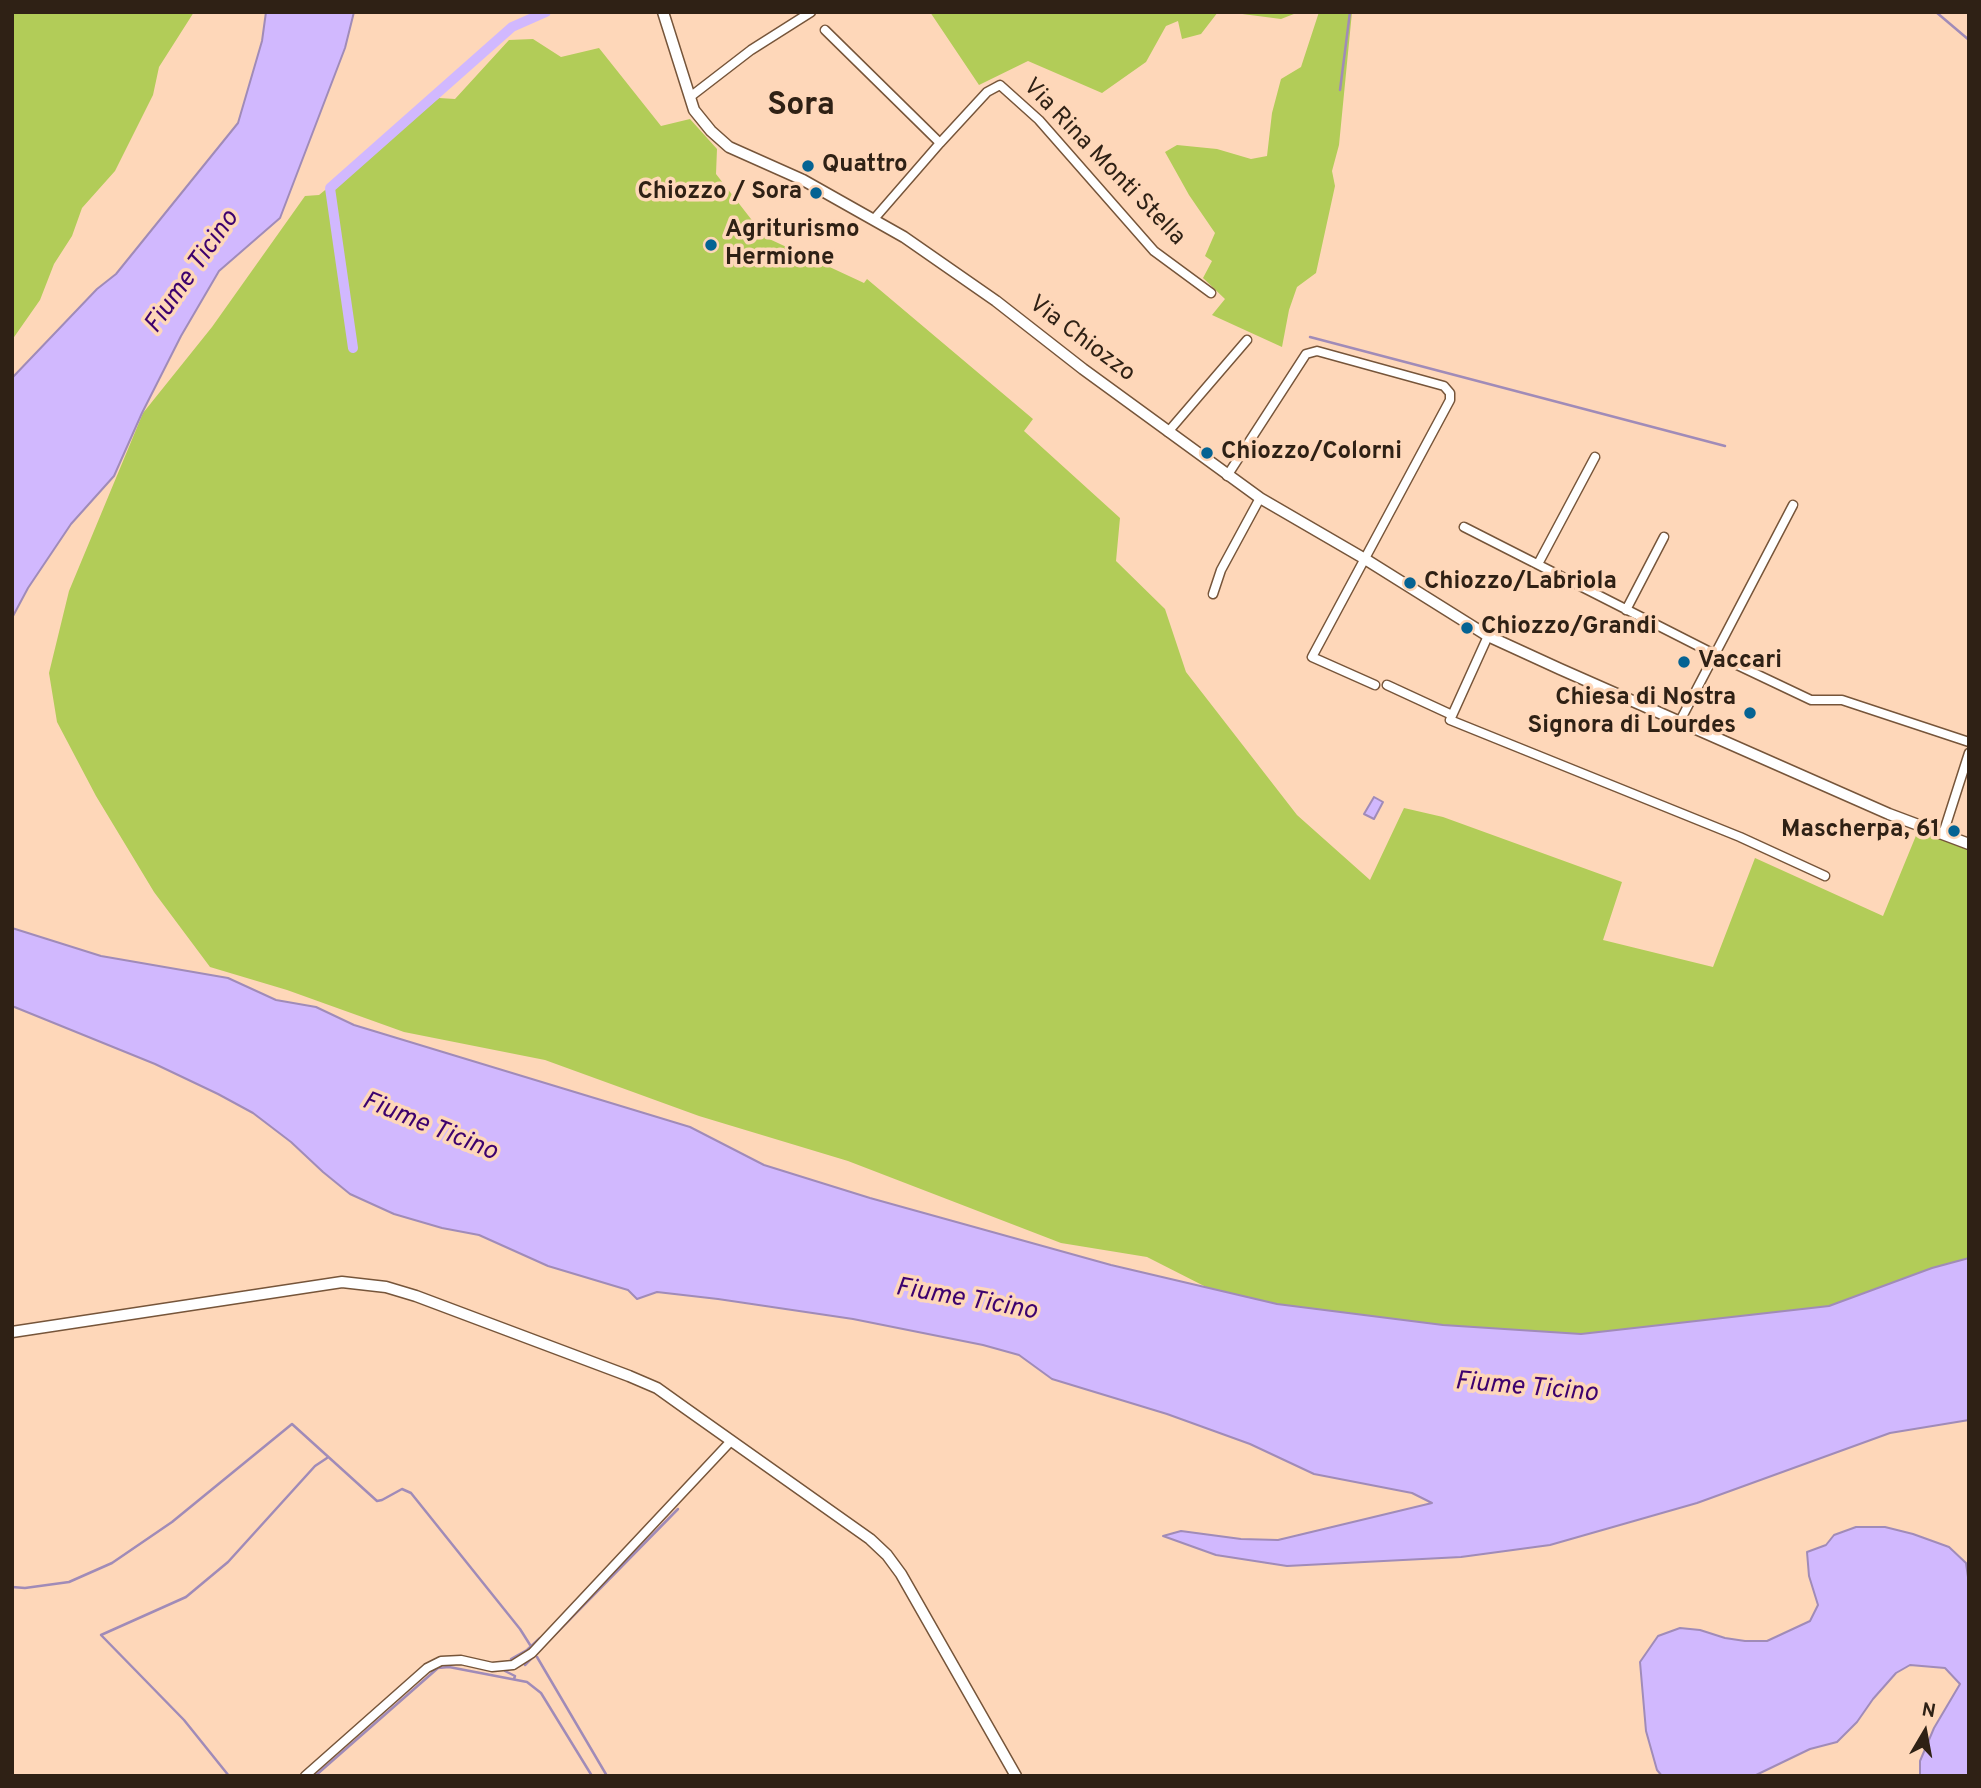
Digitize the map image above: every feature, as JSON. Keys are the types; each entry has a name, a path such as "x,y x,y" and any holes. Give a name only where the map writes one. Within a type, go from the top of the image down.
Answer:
{"street":[{"name":"Via Chiozzo","path":"663,12 694,110 729,147 803,180 874,219 996,301 1168,432 1260,498 1365,559 1488,636 1889,814 1969,844"},
{"path":"691,97 751,50 811,12"},
{"path":"825,30 940,143 874,219"},
{"name":"Via Rina Monti Stella","path":"940,143 987,92 1000,85 1039,120 1154,251 1211,293"},
{"path":"1168,432 1247,340"},
{"path":"1227,476 1306,354 1317,351 1444,386 1450,393 1365,559 1311,657 1375,685"},
{"path":"1538,564 1595,457"},
{"path":"1213,594 1221,570 1260,498"},
{"path":"1680,721 1793,505"},
{"path":"1464,527 1714,654 1811,700 1842,699 1969,742"},
{"path":"1626,610 1664,537"},
{"path":"1488,636 1450,720 1740,837 1825,876"},
{"path":"1387,685 1452,715"},
{"path":"1942,834 1969,753"},
{"path":"12,1332 342,1282 386,1287 629,1376 656,1388 870,1539 887,1555 901,1574 1016,1776"},
{"path":"305,1776 426,1668 451,1660 492,1667 513,1665 532,1653 732,1441"}],"green space":[{"path":"12,12 194,12 159,67 153,95 115,171 82,208 72,236 54,264 40,300 12,340"},
{"path":"930,12 1218,12 1201,34 1182,39 1178,21 1166,26 1146,62 1102,93 1028,61 979,85"},
{"path":"1227,12 1299,12 1281,19"},
{"path":"1319,12 1352,12 1339,145 1332,171 1335,186 1316,273 1297,287 1289,310 1282,347 1212,315 1225,299 1203,278 1212,261 1205,256 1215,233 1189,195 1165,152 1177,145 1217,149 1251,159 1267,156 1272,113 1281,79 1301,67"},
{"path":"533,39 561,57 599,48 661,126 690,119 717,149 716,174 765,237 864,283 867,279 1033,419 1024,431 1120,518 1116,561 1165,609 1186,672 1297,815 1370,880 1404,808 1443,817 1622,882 1603,940 1713,967 1755,858 1883,916 1922,821 1969,838 1969,1258 1932,1268 1829,1306 1581,1334 1443,1325 1277,1304 1208,1288 1147,1257 1061,1243 848,1161 699,1116 545,1060 404,1032 287,990 210,967 154,892 96,796 57,722 49,673 69,591 143,413 212,327 305,196 319,195 439,98 455,99 509,40"}],"water":[{"name":"Fiume Ticino","path":"266,12 354,12 345,48 280,218 219,271 181,336 114,476 71,524 28,588 12,618 12,378 97,289 116,274 238,123 262,41"},
{"path":"1374,797 1383,802 1374,819 1364,814"},
{"name":"Fiume Ticino","path":"12,928 101,956 228,978 276,1000 316,1007 354,1025 690,1127 764,1165 870,1198 1111,1265 1277,1304 1443,1325 1581,1334 1829,1306 1932,1268 1969,1258 1969,1420 1890,1433 1697,1503 1550,1545 1461,1557 1287,1566 1216,1555 1163,1536 1181,1531 1241,1539 1278,1540 1432,1503 1412,1493 1314,1474 1250,1444 1167,1414 1052,1379 1019,1355 983,1345 853,1319 718,1299 657,1292 637,1299 628,1290 548,1266 479,1235 394,1214 350,1194 253,1113 155,1064 12,1006"},
{"path":"1856,1527 1885,1527 1913,1534 1949,1547 1966,1563 1969,1584 1969,1776 1920,1776 1920,1761 1934,1728 1960,1684 1945,1668 1910,1665 1896,1673 1857,1722 1837,1742 1810,1749 1754,1776 1662,1776 1657,1770 1646,1731 1640,1662 1658,1636 1680,1628 1745,1641 1767,1641 1810,1621 1818,1605 1809,1576 1807,1552 1826,1545 1834,1535"}],"waterway":[{"path":"353,348 330,188 512,27 546,12"},
{"path":"1340,90 1350,12"},
{"path":"1936,12 1969,40"},
{"path":"1310,337 1725,446"},
{"path":"12,1587 25,1588 69,1582 112,1563 172,1522 292,1424 377,1501 402,1489 411,1493 520,1629 532,1648"},
{"path":"229,1776 184,1720 101,1635 186,1597 228,1562 315,1466 327,1458"},
{"path":"525,1665 678,1509"},
{"path":"511,1659 540,1638"},
{"path":"537,1657 607,1776"},
{"path":"315,1776 438,1668 449,1667 527,1682 541,1693 592,1776"},
{"path":"505,1671 515,1676 514,1679"}],"place":[{"name":"Quattro","path":"808,166"},
{"name":"Chiozzo / Sora","path":"816,193"},
{"name":"Agriturismo Hermione","path":"711,245"},
{"name":"Chiozzo/Colorni","path":"1207,453"},
{"name":"Chiozzo/Labriola","path":"1410,583"},
{"name":"Chiozzo/Grandi","path":"1467,628"},
{"name":"Vaccari","path":"1684,662"},
{"name":"Chiesa di Nostra Signora di Lourdes","path":"1750,713"},
{"name":"Mascherpa, 61","path":"1954,831"}],"district":[{"name":"Sora","path":"801,108"}]}
